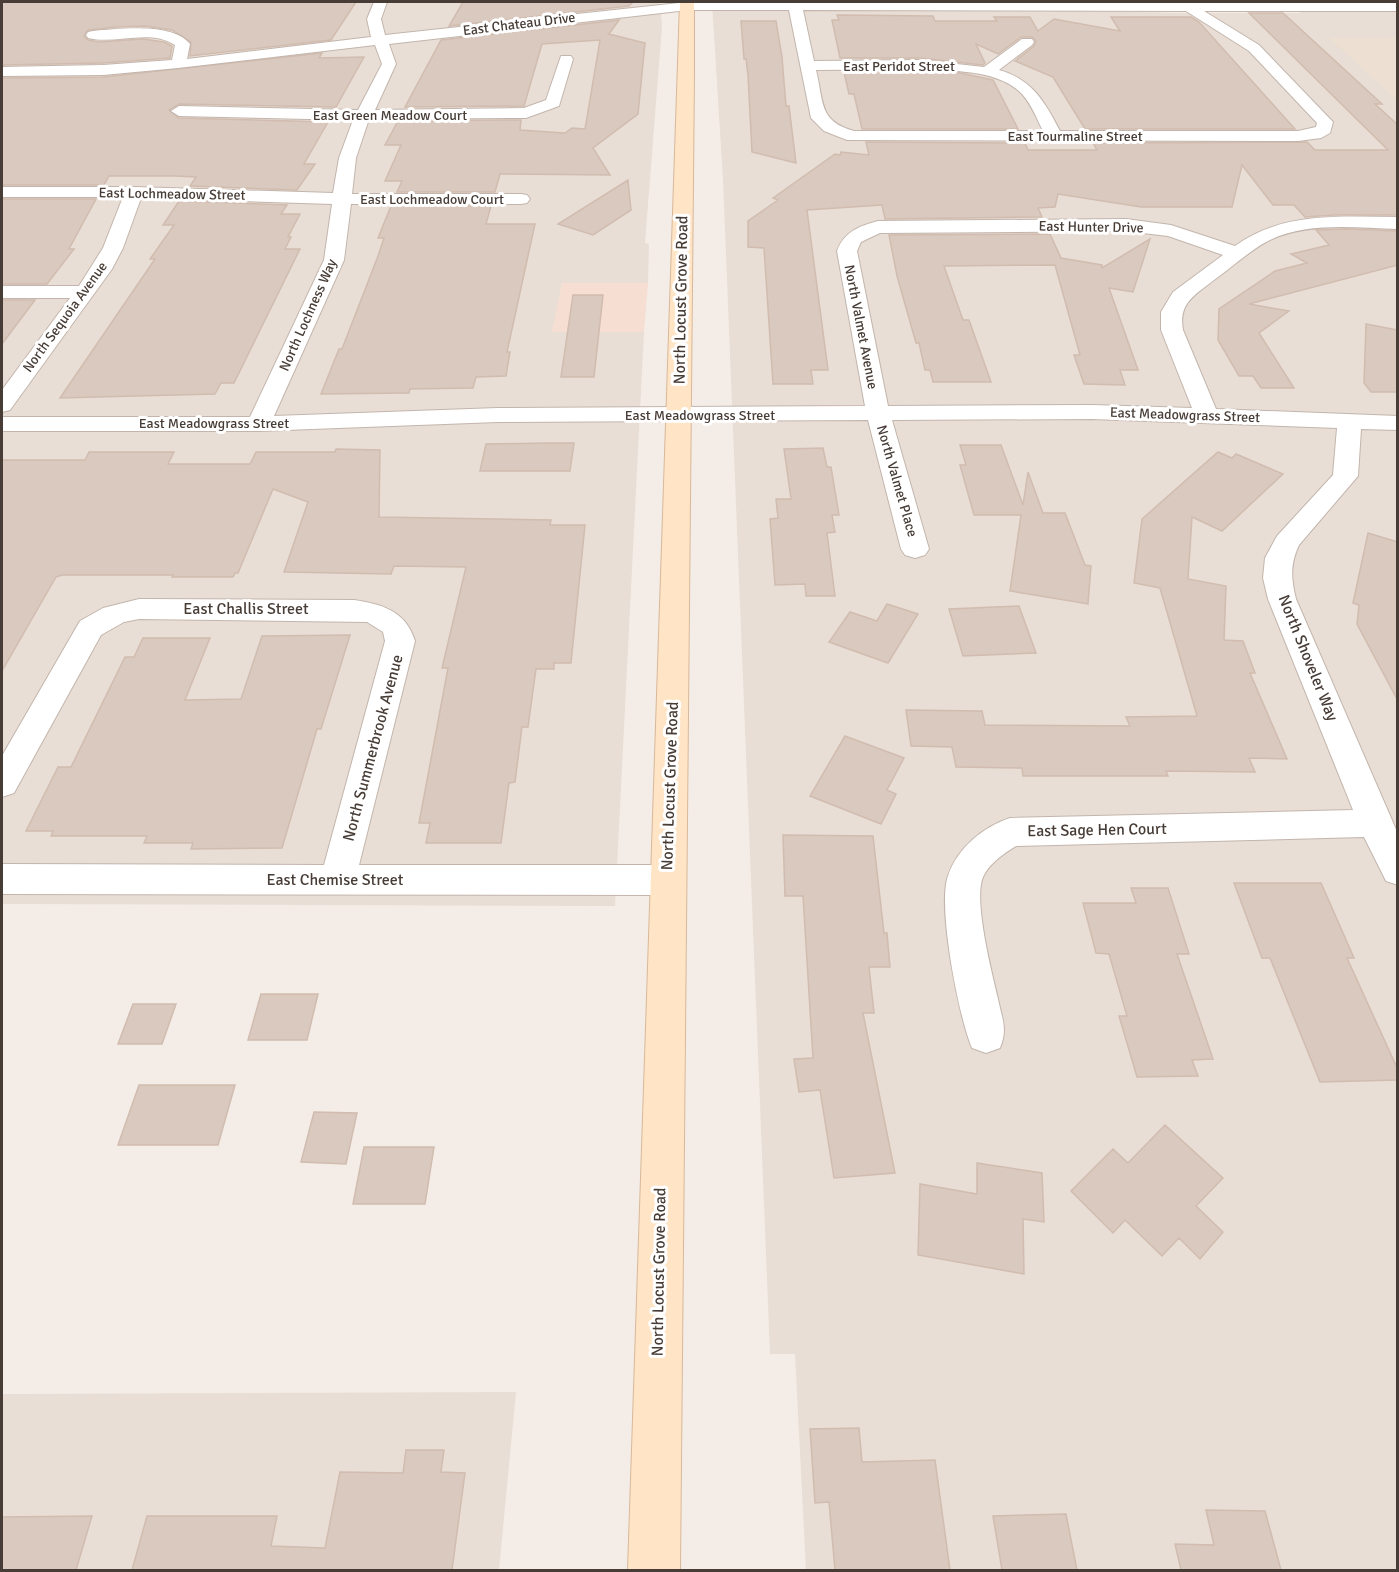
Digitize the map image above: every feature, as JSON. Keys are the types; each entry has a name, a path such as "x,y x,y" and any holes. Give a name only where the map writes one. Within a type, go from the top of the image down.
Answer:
{"main road":[{"name":"North Locust Grove Road","path":"654,1570 688,4"}],"street":[{"name":"North Lochness Way","path":"259,424 334,260 340,239 351,143 388,64 381,40 372,25 373,15 380,2"},
{"name":"East Chateau Drive","path":"2,71 102,70 178,64 688,4 1186,4 1398,7"},
{"path":"795,4 809,66"},
{"path":"1186,4 1247,42 1279,74"},
{"path":"93,35 151,34 178,39 183,44 178,64"},
{"path":"988,71 1027,42"},
{"name":"East Green Meadow Court","path":"179,111 506,115 542,109 553,103 566,59"},
{"name":"East Peridot Street","path":"809,66 936,65 988,71 1015,81 1024,87 1054,136"},
{"name":"East Tourmaline Street","path":"809,66 819,118 824,125 835,131 872,137 1277,136 1315,134 1324,129 1325,122 1279,74"},
{"path":"1259,74 1279,74"},
{"name":"East Lochmeadow Street","path":"2,192 134,192 343,199"},
{"name":"North Sequoia Avenue","path":"2,405 86,292 113,248 134,192"},
{"name":"East Lochmeadow Court","path":"343,199 521,199"},
{"path":"1207,416 1169,318 1172,306 1180,296 1258,238 1286,227 1304,224 1398,223"},
{"name":"East Hunter Drive","path":"849,241 860,233 878,227 1126,225 1172,231 1238,253"},
{"name":"North Valmet Avenue","path":"849,241 847,251 878,413"},
{"path":"2,292 86,292"},
{"name":"East Meadowgrass Street","path":"2,424 259,424 498,415 679,416 1092,412 1398,423"},
{"name":"North Valmet Place","path":"878,413 915,549"},
{"name":"North Shoveler Way","path":"1350,421 1345,476 1287,542 1278,558 1277,578 1282,599 1374,823 1398,871"},
{"name":"East Challis Street","path":"2,784 90,628 103,618 121,611 151,609 354,610 375,612 388,619"},
{"name":"North Summerbrook Avenue","path":"338,880 400,644 397,628 388,619"},
{"name":"East Sage Hen Court","path":"986,1035 963,912 964,878 981,850 1010,832 1374,823"},
{"name":"East Chemise Street","path":"2,879 668,880"}],"shaded area":[{"path":"2,2 660,2 662,26 645,243 649,244 648,283 562,283 553,332 644,332 615,906 2,904"},
{"path":"712,2 1087,2 1094,11 1300,13 1294,2 1397,2 1397,38 1330,38 1398,100 1397,1570 806,1570 795,1354 770,1354 723,180"},
{"path":"1329,38 1397,38 1397,100"},
{"path":"562,283 648,283 644,332 552,332"},
{"path":"516,1392 499,1570 2,1570 2,1394"}],"building":[{"path":"2,2 356,2 331,40 190,56 191,42 172,30 145,26 116,27 88,30 84,36 88,40 99,42 143,39 164,42 172,46 170,58 103,63 2,65"},
{"path":"463,2 633,2 629,6 449,26"},
{"path":"1249,13 1283,13 1382,104 1375,104 1398,125 1398,215 1305,217 1294,205 1273,205 1242,165 1232,207 1141,207 1058,194 1055,207 1038,208 1042,217 885,219 882,205 807,210 828,370 811,370 813,384 773,384 764,248 748,247 748,221 778,200 773,198 835,154 840,155 841,152 869,155 866,142 1025,143 1028,150 1097,150 1093,143 1307,142 1315,150 1388,150"},
{"path":"837,15 933,16 935,21 997,21 994,17 1030,17 1038,31 1054,19 1120,31 1111,17 1191,17 1199,22 1295,129 1085,129 1053,77 1015,61 1034,46 1036,41 1032,37 1021,37 998,54 976,44 985,63 983,65 920,58 840,58 832,20 839,20"},
{"path":"619,20 609,34 645,43 638,114 593,148 610,175 500,174 495,192 397,192 402,181 385,181 401,145 385,145 398,121 521,120 520,130 565,133 572,128 585,129 600,40 542,44 524,106 405,107 441,40"},
{"path":"741,21 776,21 786,106 789,106 796,163 752,152 748,75 746,59 744,59"},
{"path":"322,53 319,58 364,57 336,107 179,104 169,110 179,118 328,122 304,164 315,164 297,190 190,186 196,177 174,176 109,176 104,185 2,185 2,78 103,77"},
{"path":"844,72 960,73 993,80 1018,129 862,129 854,94 849,94"},
{"path":"628,180 631,210 593,235 558,224"},
{"path":"2,199 96,199 69,249 74,249 47,284 2,284"},
{"path":"179,201 287,205 281,214 300,214 288,237 291,237 285,249 300,249 234,383 221,383 215,394 60,398 155,259 150,259 174,225 163,225"},
{"path":"391,206 491,206 486,224 535,224 507,352 510,352 506,376 476,377 473,388 410,389 409,393 321,394 339,349 342,349 378,256 384,238 378,238"},
{"path":"1316,230 1398,231 1398,265 1249,304 1289,311 1259,333 1294,388 1261,388 1253,376 1239,376 1218,340 1219,309 1275,271 1307,263 1291,254 1329,245"},
{"path":"1050,234 1061,258 1102,265 1102,268 1150,239 1133,292 1109,288 1138,370 1120,370 1125,385 1084,384 1074,355 1080,355 1055,265 944,266 963,320 969,320 991,382 933,382 930,370 925,370 919,343 916,343 897,276 889,235"},
{"path":"573,295 603,295 594,377 561,377"},
{"path":"2,300 35,300 2,344"},
{"path":"1366,324 1398,330 1398,392 1371,392 1364,383"},
{"path":"574,443 570,471 480,471 486,444"},
{"path":"960,445 1001,445 1023,505 1028,472 1043,513 1065,513 1085,565 1091,566 1088,604 1010,591 1021,515 974,515 960,465 966,465"},
{"path":"823,448 827,467 831,467 839,515 832,515 835,532 827,533 835,596 806,596 805,584 775,585 770,519 778,518 776,499 791,499 784,449"},
{"path":"336,449 380,450 379,517 551,520 550,525 585,525 571,663 554,663 554,669 536,669 528,727 522,727 515,782 509,783 501,843 426,843 430,823 419,823 448,668 442,668 466,567 394,566 391,574 284,572 308,502 273,489 238,573 235,573 233,577 62,575 56,577 2,671 2,460 85,460 89,452 174,452 168,464 250,464 256,452 335,452"},
{"path":"1218,452 1232,458 1236,454 1283,474 1222,531 1192,517 1188,579 1226,586 1224,640 1243,641 1255,673 1250,673 1287,759 1249,758 1255,772 1166,771 1168,776 1023,776 1022,768 956,767 952,747 911,746 906,710 982,711 985,725 1130,726 1126,717 1197,716 1160,588 1134,583 1142,519"},
{"path":"1368,533 1398,542 1398,701 1357,624 1359,605 1353,603"},
{"path":"887,604 918,614 888,663 829,642 850,612 877,621"},
{"path":"1019,606 1036,653 963,656 949,609"},
{"path":"350,635 321,729 317,729 282,848 191,849 193,843 144,843 147,836 51,836 53,831 26,831 58,767 71,767 125,657 134,657 143,638 210,638 185,700 241,699 262,636"},
{"path":"845,736 904,758 887,790 896,794 881,824 810,796"},
{"path":"783,835 873,836 890,967 869,967 874,1013 863,1013 895,1173 834,1178 820,1090 799,1092 794,1059 813,1058 803,896 785,896"},
{"path":"1234,883 1321,883 1354,958 1347,958 1398,1070 1398,1080 1320,1082 1270,958 1262,958"},
{"path":"1131,888 1168,888 1189,954 1177,954 1213,1059 1192,1060 1198,1076 1137,1077 1119,1016 1127,1016 1109,954 1096,953 1083,903 1136,903"},
{"path":"261,994 318,994 307,1040 248,1040"},
{"path":"133,1004 176,1004 162,1044 118,1044"},
{"path":"139,1085 235,1085 218,1145 118,1145"},
{"path":"314,1112 357,1113 346,1164 301,1162"},
{"path":"1165,1125 1223,1178 1196,1206 1223,1232 1200,1259 1179,1238 1162,1256 1125,1220 1113,1233 1071,1191 1113,1149 1128,1163"},
{"path":"364,1147 434,1147 425,1204 353,1204"},
{"path":"977,1163 1042,1173 1044,1222 1023,1219 1024,1274 918,1255 920,1184 977,1194"},
{"path":"859,1428 862,1462 935,1460 950,1570 835,1570 829,1502 815,1503 810,1429"},
{"path":"406,1450 444,1450 441,1472 465,1473 452,1570 132,1570 147,1516 277,1516 271,1546 325,1548 340,1472 403,1473"},
{"path":"1206,1510 1265,1511 1281,1570 1181,1570 1175,1544 1214,1545"},
{"path":"1066,1514 1077,1570 1002,1570 993,1516"},
{"path":"92,1516 76,1570 2,1570 2,1517"}]}
